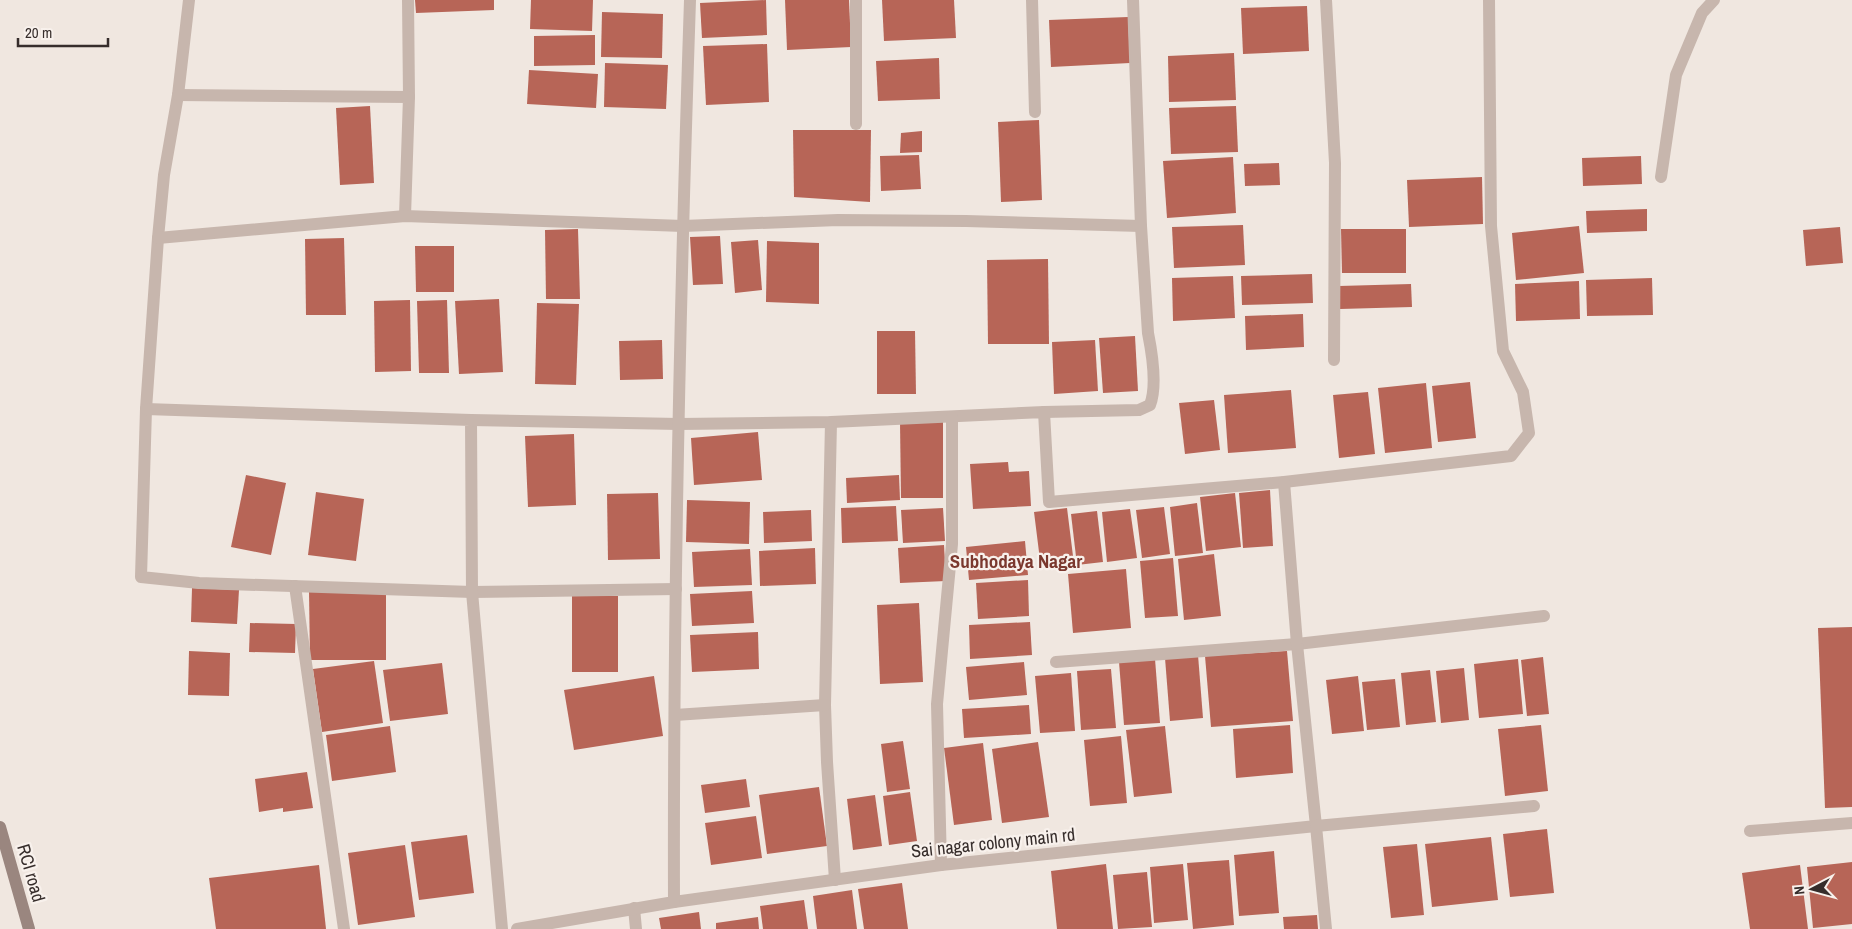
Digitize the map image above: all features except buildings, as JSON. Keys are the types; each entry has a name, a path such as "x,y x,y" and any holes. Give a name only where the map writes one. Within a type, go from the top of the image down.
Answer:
{"main road":[{"name":"RCI road","path":"0,827 29,929"}],"street":[{"path":"189,0 178,95 164,175 158,238 146,409 141,577 199,583 472,592 676,589"},
{"path":"405,216 409,97 408,0"},
{"path":"674,902 676,589 683,226 690,0"},
{"path":"856,0 856,124"},
{"path":"1032,0 1035,112"},
{"path":"146,409 471,420 679,424 831,422 952,418 1044,412 1139,410 1150,405 1153,396 1141,226 1133,0"},
{"path":"1326,0 1335,163 1334,360"},
{"path":"1044,412 1049,502 1284,482 1511,456 1528,433 1523,392 1503,351 1491,226 1489,0"},
{"path":"1661,177 1676,75 1702,14 1714,0"},
{"path":"178,95 409,97"},
{"path":"158,238 405,216 683,226 838,220 966,221 1141,226"},
{"path":"941,865 937,704 952,544 952,418"},
{"path":"471,420 472,592 502,929"},
{"path":"831,422 825,705 827,762 836,880"},
{"path":"1284,482 1297,644 1326,929"},
{"path":"295,586 344,929"},
{"path":"1056,662 1297,644 1544,616"},
{"path":"675,715 825,705"},
{"name":"Sai nagar colony main rd","path":"517,929 634,908 941,865 1316,826 1534,806"},
{"path":"1750,830 1852,823"},
{"path":"634,908 636,929"}],"district":[{"name":"Subhodaya Nagar","path":"1016,561"}]}
